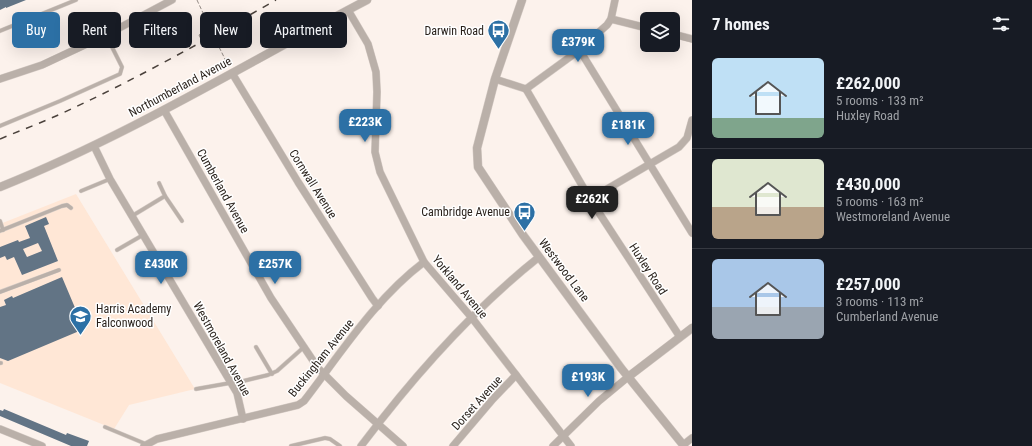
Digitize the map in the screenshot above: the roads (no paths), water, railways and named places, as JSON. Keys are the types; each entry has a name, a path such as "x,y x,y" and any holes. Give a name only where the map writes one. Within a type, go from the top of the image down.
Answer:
{"street":[{"path":"121,27 172,0"},
{"name":"Northumberland Avenue","path":"0,187 94,146 164,110 367,0"},
{"name":"Westwood Lane","path":"522,0 495,79 477,148 478,167 519,230 539,257 628,377 684,445"},
{"path":"495,79 526,89 579,49 607,24 611,19 615,0"},
{"name":"Yorkland Avenue","path":"348,10 368,44 376,72 378,92 375,152 380,172 424,262 472,318 571,446"},
{"path":"611,19 640,26"},
{"path":"680,36 692,39"},
{"path":"0,78 42,65 78,48"},
{"path":"579,49 692,233"},
{"name":"Cornwall Avenue","path":"232,73 298,182 378,306"},
{"name":"Huxley Road","path":"526,89 590,199 680,337"},
{"name":"Cumberland Avenue","path":"164,110 268,292 304,347 324,375 403,446"},
{"path":"590,199 679,147 687,138 692,120"},
{"name":"Westmoreland Avenue","path":"94,146 110,179 231,383 239,398 243,419"},
{"path":"361,446 410,384 472,318 505,286 539,257"},
{"name":"Buckingham Avenue","path":"145,445 157,439 298,406 304,401 378,306 409,274 424,262"},
{"path":"553,446 598,401 692,328"},
{"name":"Dorset Avenue","path":"454,446 493,399 516,375"},
{"path":"0,429 42,446"},
{"path":"684,445 692,438"}],"lane":[{"path":"0,31 76,0"},
{"path":"0,126 120,74 122,68 112,48"},
{"path":"81,191 110,179"},
{"path":"159,183 165,196 182,221"},
{"path":"132,216 165,196"},
{"path":"0,221 2,231 62,206 71,208"},
{"path":"117,250 143,235"},
{"path":"0,292 59,270"},
{"path":"256,347 272,374"},
{"path":"196,389 272,374 304,347"},
{"path":"105,427 145,445"},
{"path":"291,446 325,438 330,439 340,446"}],"railway":[{"path":"0,139 56,116 140,75 276,0"}],"place":[{"name":"Darwin Road","path":"499,50"},
{"name":"Cambridge Avenue","path":"525,232"},
{"name":"Harris Academy Falconwood","path":"81,336"}]}
